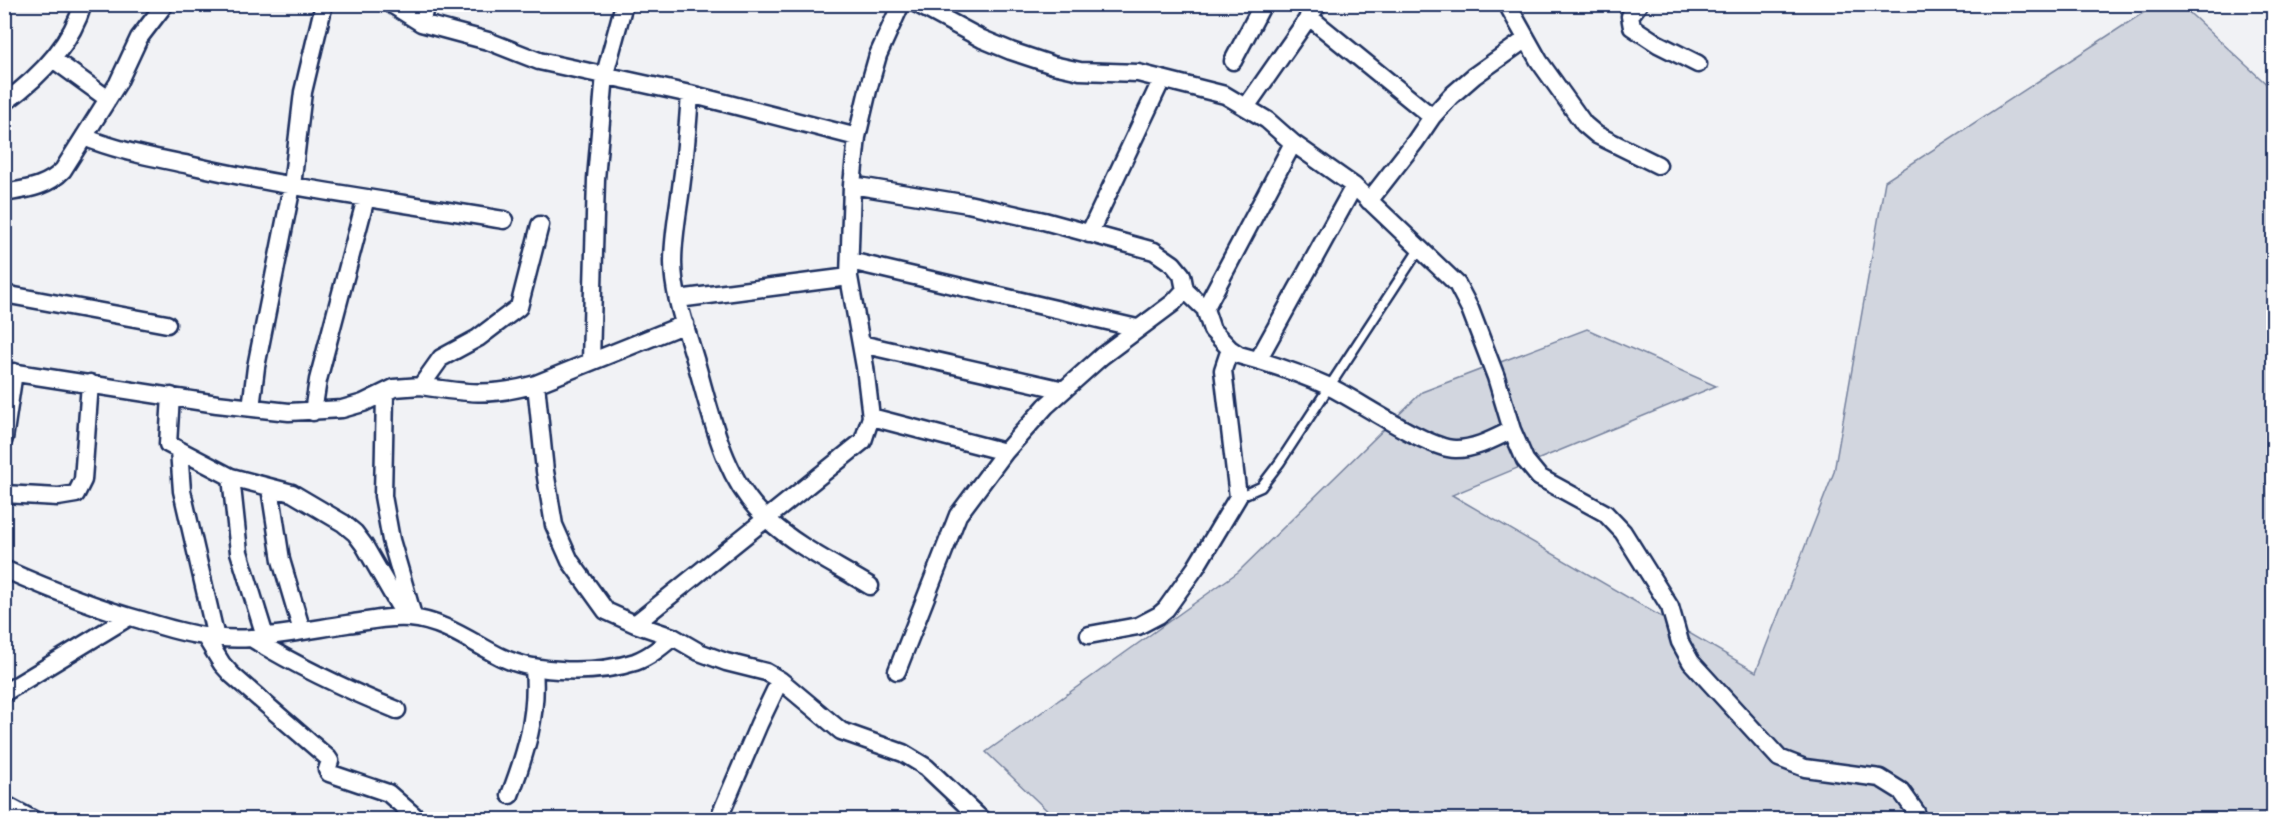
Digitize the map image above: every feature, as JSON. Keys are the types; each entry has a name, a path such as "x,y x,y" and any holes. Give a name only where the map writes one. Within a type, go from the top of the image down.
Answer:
{"street":[{"path":"4,103 31,84 53,59 78,17 83,4"},
{"path":"4,193 37,187 52,180 63,170 108,99 139,38 165,4"},
{"path":"251,408 256,367 292,186 303,92 324,4"},
{"path":"391,4 421,23 488,41 539,60 690,94 857,137"},
{"path":"421,23 426,4"},
{"path":"591,361 596,179 605,74 624,4"},
{"path":"635,624 863,441 871,417 849,269 852,185 857,137 878,55 901,4"},
{"path":"917,4 982,39 1032,59 1080,71 1138,73 1225,96 1267,120 1293,143 1353,186 1444,271 1461,291 1497,377 1512,429 1525,460 1539,477 1605,513 1623,532 1670,607 1680,642 1691,662 1779,758 1805,768 1880,778 1901,791 1916,812 1918,819"},
{"path":"1233,61 1263,4"},
{"path":"1507,4 1526,39 1577,116 1590,131 1659,165"},
{"path":"1639,4 1630,16 1632,27 1658,44 1698,64"},
{"path":"1246,107 1313,10 1432,117"},
{"path":"1369,201 1432,117 1474,76 1526,39"},
{"path":"53,59 108,99"},
{"path":"1089,234 1162,79"},
{"path":"690,94 684,168 673,248 673,273 685,324 725,456 751,502 766,519 801,545 870,586"},
{"path":"84,136 103,145 131,153 242,178 504,220"},
{"path":"1205,309 1293,143"},
{"path":"852,185 969,204 1044,220 1154,250 1173,264 1182,275 1185,290 1205,309 1212,330 1239,355 1328,387 1436,445 1449,449 1457,450 1477,445 1512,429"},
{"path":"1258,360 1353,186"},
{"path":"313,412 318,380 366,198"},
{"path":"420,386 441,358 478,338 519,307 540,225"},
{"path":"678,299 849,269 1137,328"},
{"path":"897,671 958,515 1005,452 1046,406 1102,356 1173,303 1185,290"},
{"path":"4,294 167,324"},
{"path":"4,439 9,371 251,408 313,412 354,406 398,387 420,386 481,394 502,393 536,384 685,324"},
{"path":"861,344 1064,390"},
{"path":"1089,635 1138,626 1166,609 1196,567 1238,497 1223,370 1230,348"},
{"path":"4,494 58,497 76,494 81,488 90,383"},
{"path":"536,384 545,471 554,525 570,561 606,611 673,637 706,655 759,670 780,680 842,731 903,753 926,767 982,819"},
{"path":"385,393 382,480 384,504 391,540 414,618"},
{"path":"171,396 169,445 231,477 301,497 337,519 355,533 392,595 414,618"},
{"path":"871,417 1005,452"},
{"path":"179,450 182,491 211,638 225,668 328,758 330,761 328,772 387,793 419,819"},
{"path":"231,477 239,552 258,637 285,659 345,690 397,710"},
{"path":"270,488 281,560 302,631"},
{"path":"4,569 61,594 129,617 211,638 258,637 377,619 414,618 443,626 502,657 534,669 569,670 624,665 646,657 673,637"},
{"path":"4,693 129,617"},
{"path":"510,795 520,768 535,707 534,669"},
{"path":"718,819 780,680"},
{"path":"4,804 34,819"}],"lane":[{"path":"1238,497 1261,488 1420,248"}],"shaded area":[{"path":"2155,5 2181,5 2273,90 2273,819 1056,819 986,752 1238,572 1422,392 1587,329 1716,386 1452,495 1756,672 1834,472 1885,181"}]}
